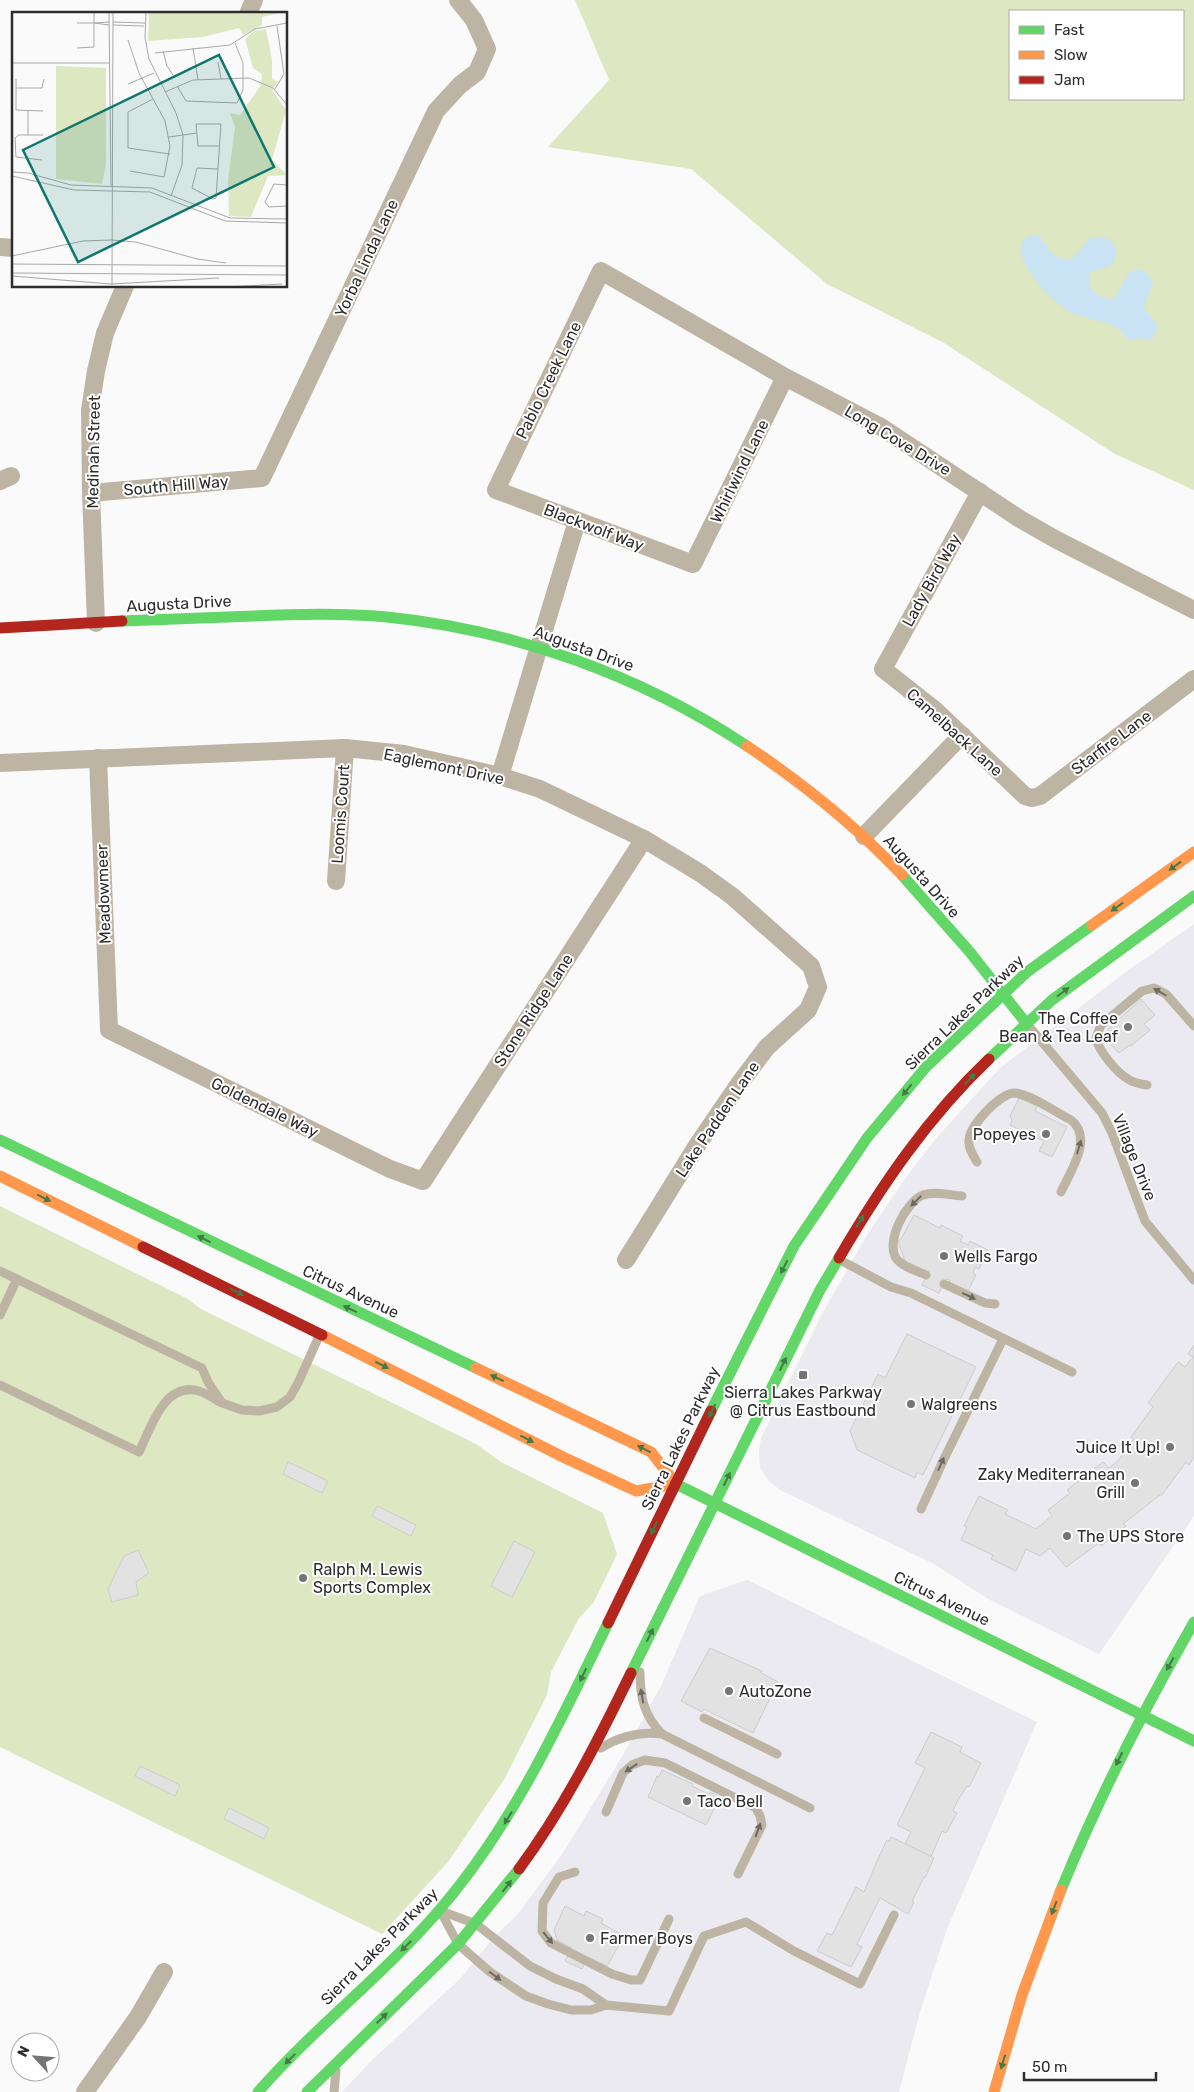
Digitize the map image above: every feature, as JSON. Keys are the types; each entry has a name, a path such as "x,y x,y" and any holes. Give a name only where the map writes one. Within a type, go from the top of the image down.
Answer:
{"main road":[{"name":"Augusta Drive","path":"0,628 210,617 324,614 378,616 440,623 501,636 632,683 672,701 730,734 798,782 864,836 923,899 1004,994 1026,1023"},
{"name":"Sierra Lakes Parkway","path":"258,2092 318,2030 414,1939 440,1910 501,1828 533,1776 760,1311 794,1246 819,1206 867,1138 926,1067 1037,965 1194,852"},
{"path":"307,2092 476,1924 530,1854 567,1797 642,1652 802,1324 837,1259 876,1195 920,1136 970,1079 1026,1023 1052,1000 1194,896"},
{"name":"Citrus Avenue","path":"0,1140 651,1452 676,1484 1194,1741"},
{"path":"0,1176 321,1334 563,1457 636,1490 676,1484"},
{"path":"994,2092 1034,1957 1051,1914 1118,1762 1141,1716 1194,1622"}],"street":[{"path":"249,12 254,0"},
{"name":"Yorba Linda Lane","path":"262,478 436,111 460,85 477,72 487,50 474,20 458,0"},
{"name":"Long Cove Drive","path":"601,271 786,377 881,427 1054,539 1194,610"},
{"name":"Pablo Creek Lane","path":"496,490 601,271"},
{"name":"Medinah Street","path":"96,623 90,410 96,371 105,333 122,288"},
{"name":"Whirlwind Lane","path":"693,564 786,377"},
{"name":"South Hill Way","path":"91,493 262,478"},
{"name":"Blackwolf Way","path":"496,490 693,564"},
{"name":"Lady Bird Way","path":"883,669 980,492"},
{"path":"500,776 577,521"},
{"name":"Camelback Lane","path":"883,669 962,734 1025,796"},
{"name":"Starfire Lane","path":"1025,796 1032,798 1040,796 1194,679"},
{"path":"864,836 962,734"},
{"name":"Eaglemont Drive","path":"0,763 344,748 404,754 500,776 547,792 644,839 700,873 732,896 811,966 818,987"},
{"name":"Loomis Court","path":"336,881 344,748"},
{"name":"Meadowmeer","path":"98,758 109,1030"},
{"name":"Stone Ridge Lane","path":"423,1181 644,839"},
{"name":"Lake Padden Lane","path":"626,1260 698,1144 739,1084 767,1047 808,1010 818,987"},
{"name":"Goldendale Way","path":"109,1030 390,1169 423,1181"},
{"path":"85,2092 138,2017 164,1972"}],"lane":[{"path":"1147,1085 1134,1082 1123,1076 1101,1051 1096,1038 1101,1025 1142,991 1154,988 1166,994 1194,1026"},
{"name":"Village Drive","path":"1026,1023 1102,1113 1112,1133 1145,1221 1194,1280"},
{"path":"977,1162 970,1148 969,1141 970,1134 976,1124 999,1099 1011,1094 1023,1095 1071,1120 1077,1124 1080,1131 1080,1145 1060,1192"},
{"path":"926,1275 900,1263 896,1257 892,1243 896,1228 920,1196 932,1193 962,1196"},
{"path":"837,1259 891,1287 911,1293 1072,1372"},
{"path":"0,1271 202,1368 208,1382 222,1403"},
{"path":"0,1315 17,1279"},
{"path":"944,1284 985,1303 995,1304"},
{"path":"0,1385 139,1452 170,1395 183,1390 199,1390 222,1403 242,1410 259,1411 278,1407 290,1396 295,1388 321,1334"},
{"path":"921,1509 1003,1339"},
{"path":"642,1652 640,1685 642,1700 650,1720 662,1734 810,1808"},
{"path":"704,1718 777,1754"},
{"path":"590,1755 620,1738 640,1733 662,1734"},
{"path":"606,1812 623,1774 632,1766 646,1760 665,1763 756,1808 762,1826 738,1874"},
{"path":"575,1872 559,1877 543,1903 542,1931 551,1943 612,1974 631,1980 640,1980 669,1919"},
{"path":"440,1910 476,1924 530,1966 556,1979 584,1989 606,2005"},
{"path":"440,1910 458,1944 490,1972 526,1996 571,2010 591,2010 606,2005 669,2011 704,1936 746,1922 794,1951 860,1984 894,1915"},
{"path":"334,2092 339,2059"}],"shaded area":[{"path":"1194,924 1194,1516 1099,1654 990,1600 934,1564 780,1490 768,1480 760,1467 759,1451 761,1438 823,1312 868,1233 910,1172 938,1136 1000,1068 1126,972"},
{"path":"747,1580 1037,1722 947,1929 920,2012 899,2092 342,2092 372,2060 461,1978 493,1938 517,1915 563,1853 623,1755 661,1686 700,1596"}],"green space":[{"path":"575,0 1194,0 1194,490 1115,454 944,343 827,284 691,169 548,147 609,80"},
{"name":"Ralph M. Lewis Sports Complex","path":"0,1206 186,1298 201,1309 476,1444 501,1462 603,1513 617,1554 594,1602 579,1618 551,1672 547,1695 505,1778 448,1862 382,1934 0,1747"}],"water":[{"path":"1030,235 1040,236 1053,254 1066,259 1072,259 1090,238 1102,237 1111,241 1115,249 1114,262 1107,267 1090,272 1089,283 1097,294 1113,299 1130,272 1141,270 1146,272 1153,284 1143,307 1158,325 1154,337 1148,340 1140,338 1129,341 1124,334 1110,324 1076,315 1054,300 1038,283 1025,264 1021,245"}],"building":[{"name":"The Coffee Bean & Tea Leaf","path":"1141,999 1155,1015 1144,1024 1150,1030 1131,1046 1119,1053 1108,1041 1112,1035 1107,1030"},
{"name":"Popeyes","path":"1019,1098 1037,1106 1035,1111 1067,1127 1052,1157 1039,1151 1044,1141 1010,1125 1012,1121 1010,1116"},
{"name":"Wells Fargo","path":"914,1215 940,1228 941,1225 963,1236 960,1241 968,1245 970,1241 988,1250 979,1269 975,1267 973,1273 976,1275 967,1293 948,1284 950,1280 946,1279 939,1293 922,1285 928,1272 910,1263 906,1264 898,1241 901,1239"},
{"name":"Walgreens","path":"907,1334 976,1367 923,1475 917,1472 915,1478 857,1450 850,1431 878,1374 885,1378"},
{"path":"1194,1345 1194,1457 1189,1465 1186,1462 1162,1495 1123,1524 1126,1526 1101,1546 1099,1543 1066,1567 1050,1548 1040,1556 1026,1549 1016,1571 991,1559 993,1555 961,1540 967,1527 964,1526 979,1496 1008,1510 1005,1514 1036,1529 1052,1516 1048,1510 1070,1493 1067,1490 1103,1462 1109,1468 1118,1461 1134,1439 1131,1437 1153,1407 1148,1403 1178,1362 1185,1367 1193,1357 1188,1354"},
{"path":"288,1462 328,1481 322,1493 283,1474"},
{"path":"377,1506 416,1525 411,1536 372,1516"},
{"path":"514,1541 535,1552 512,1597 491,1586"},
{"path":"138,1550 149,1573 136,1582 138,1595 112,1602 108,1589 124,1556"},
{"name":"AutoZone","path":"710,1648 762,1671 761,1673 778,1682 753,1733 704,1709 702,1712 681,1701"},
{"path":"931,1732 962,1747 960,1752 981,1763 969,1787 967,1786 958,1800 953,1811 957,1813 946,1833 942,1831 931,1857 905,1844 911,1832 897,1825 925,1768 915,1763"},
{"path":"140,1766 180,1785 175,1796 135,1776"},
{"name":"Taco Bell","path":"662,1770 693,1784 692,1786 709,1794 710,1792 720,1797 706,1825 648,1797 657,1776 659,1777"},
{"path":"229,1808 269,1828 264,1839 224,1819"},
{"path":"891,1837 934,1858 912,1901 914,1902 908,1914 880,1898 857,1944 862,1947 851,1967 817,1951 827,1933 832,1935 856,1887 864,1892 887,1840 889,1841"},
{"name":"Farmer Boys","path":"565,1906 584,1916 586,1911 603,1919 601,1923 624,1936 607,1966 588,1957 582,1969 565,1961 572,1948 557,1940 554,1930"}],"traffic: fast":[{"path":"122,621 320,614 387,617 435,623 529,645 620,677 664,698 747,746"},
{"path":"902,875 969,951 1026,1023"},
{"path":"989,1059 1052,1000 1194,896"},
{"path":"711,1411 794,1246 867,1138 926,1067 1027,972 1092,925"},
{"path":"0,1140 476,1368"},
{"path":"631,1673 820,1290 839,1258"},
{"path":"673,1480 676,1484 1194,1741"},
{"path":"1061,1890 1123,1754 1194,1622"},
{"path":"258,2092 301,2047 414,1938 462,1882 487,1848 531,1775 571,1700 608,1623"},
{"path":"307,2092 458,1944 519,1869"}],"traffic: slow":[{"path":"747,746 789,775 828,806 866,839 902,875"},
{"path":"1092,925 1194,852"},
{"path":"0,1176 143,1247"},
{"path":"322,1335 563,1457 636,1491 676,1484"},
{"path":"476,1368 651,1452 673,1480"},
{"path":"994,2092 1022,1995 1061,1890"}],"traffic: jam":[{"path":"0,628 122,621"},
{"path":"839,1258 907,1153 946,1104 989,1059"},
{"path":"143,1247 322,1335"},
{"path":"608,1623 711,1411"},
{"path":"519,1869 566,1798 631,1673"}],"place":[{"name":"The Coffee Bean & Tea Leaf","path":"1128,1027"},
{"name":"Popeyes","path":"1046,1134"},
{"name":"Wells Fargo","path":"944,1256"},
{"name":"Sierra Lakes Parkway @ Citrus Eastbound","path":"803,1375"},
{"name":"Walgreens","path":"911,1404"},
{"name":"Juice It Up!","path":"1170,1447"},
{"name":"Zaky Mediterranean Grill","path":"1135,1483"},
{"name":"The UPS Store","path":"1067,1536"},
{"name":"Ralph M. Lewis Sports Complex","path":"303,1578"},
{"name":"AutoZone","path":"729,1691"},
{"name":"Taco Bell","path":"687,1801"},
{"name":"Farmer Boys","path":"590,1938"}]}
